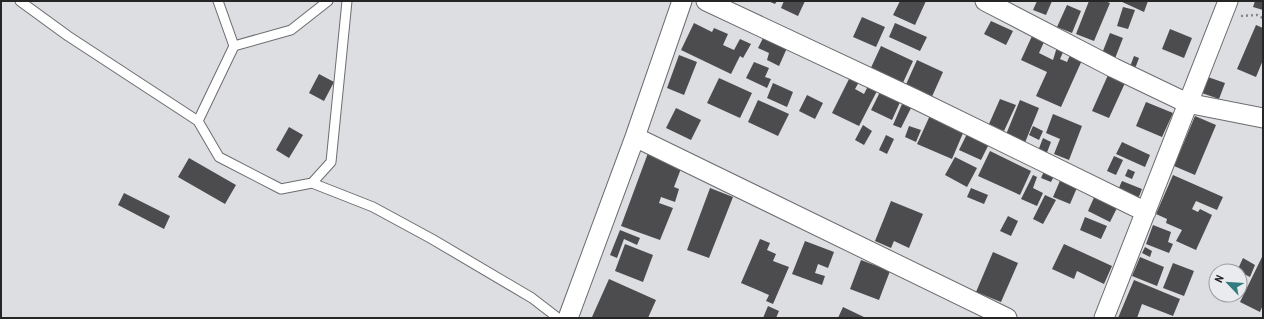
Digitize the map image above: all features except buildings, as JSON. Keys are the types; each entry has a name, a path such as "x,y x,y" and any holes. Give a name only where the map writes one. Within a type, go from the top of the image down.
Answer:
{"street":[{"path":"568,318 635,136 682,1"},
{"path":"706,1 915,99 1146,212"},
{"path":"985,1 1114,68 1187,103 1263,118"},
{"path":"1104,318 1228,1"},
{"path":"635,136 1007,318"}],"lane":[{"path":"20,1 68,36 198,121 219,157 281,189 312,183 373,207 432,239 532,298 558,318"},
{"path":"198,121 234,46 218,1"},
{"path":"234,46 291,30 328,1"},
{"path":"312,183 331,162 347,1"}]}
